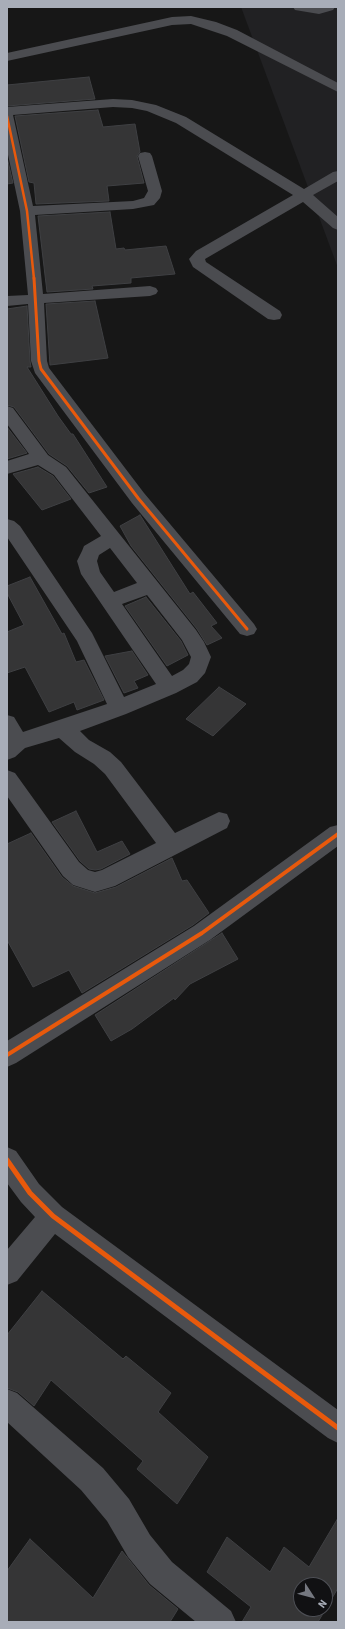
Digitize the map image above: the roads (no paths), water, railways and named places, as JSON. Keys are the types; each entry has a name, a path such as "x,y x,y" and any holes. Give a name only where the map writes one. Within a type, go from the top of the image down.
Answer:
{"street":[{"path":"299,7 319,10 329,7"},
{"path":"7,57 172,21 191,20 211,25 232,33 338,88"},
{"path":"7,111 113,104 132,104 151,108 181,120 304,195 338,225"},
{"path":"7,116 27,211 36,300 39,361 41,369 138,498 247,630"},
{"path":"27,211 133,205 149,202 153,198 155,191 145,156"},
{"path":"274,315 199,264 196,259 201,254 338,176"},
{"path":"7,301 150,291"},
{"path":"7,412 42,459 60,472 113,538 189,635 197,647 201,657 198,667 190,676 169,686 118,708 12,746 7,723"},
{"path":"7,468 33,459 42,459"},
{"path":"7,526 13,531 84,638 118,708"},
{"path":"113,538 91,551 87,561 91,574 169,686"},
{"path":"109,601 150,586"},
{"path":"63,728 82,746 102,758 113,768 171,846"},
{"path":"7,779 71,868 81,878 95,882 107,879 219,821"},
{"path":"7,1055 202,933 338,834"},
{"path":"7,1160 30,1193 53,1216 338,1428"},
{"path":"7,1271 53,1216"},
{"path":"7,1403 92,1479 118,1510 139,1546 161,1573 220,1622"}]}
